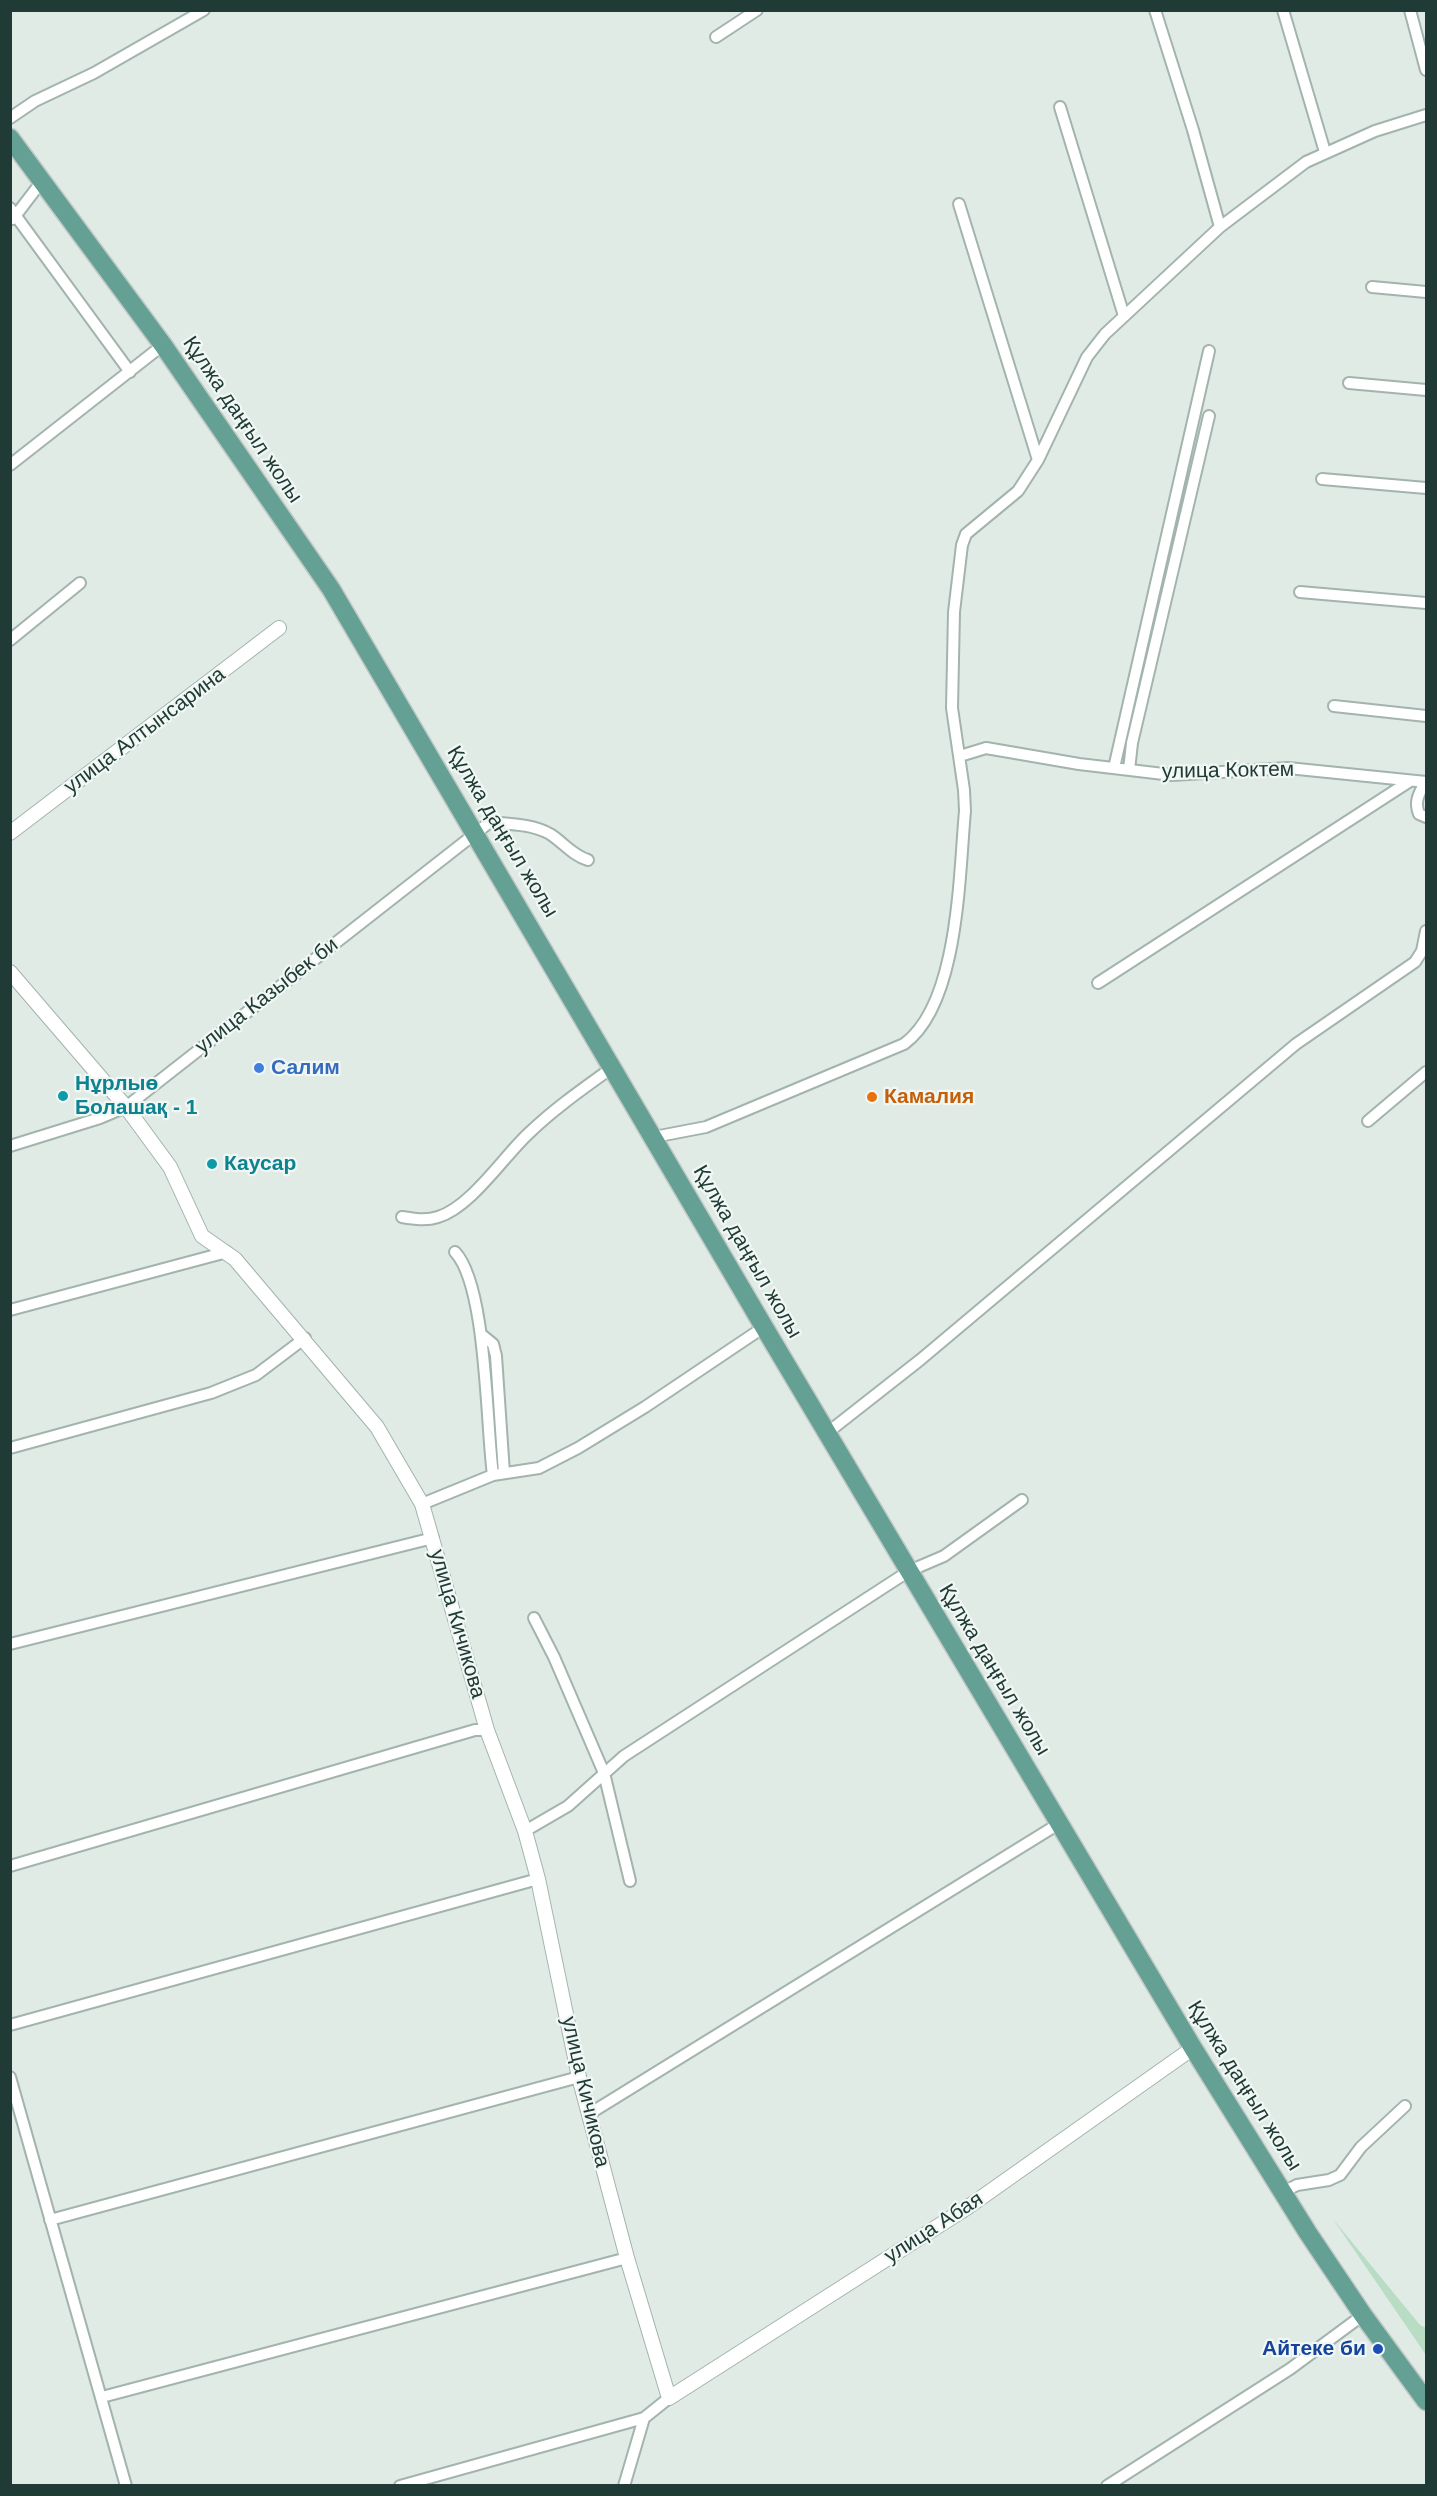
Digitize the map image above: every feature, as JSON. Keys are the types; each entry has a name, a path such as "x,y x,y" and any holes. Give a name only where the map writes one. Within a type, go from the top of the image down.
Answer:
{"main road":[{"name":"Құлжа даңғыл жолы","path":"12,144 163,345 331,589 1193,2048 1282,2192 1363,2315 1426,2401"}],"street":[{"path":"10,118 35,101 166,34 204,10"},
{"path":"716,37 757,10"},
{"path":"1155,10 1193,130 1220,227"},
{"path":"1283,10 1325,152"},
{"path":"1410,10 1426,70"},
{"path":"1060,107 1124,316"},
{"path":"654,1137 706,1127 904,1044 917,1035 936,1003 954,935 965,811 960,756 952,708 954,612 962,545 966,534 1018,491 1038,460 1087,357 1105,334 1220,227 1306,162 1375,131 1426,115"},
{"path":"42,181 12,215 130,372"},
{"path":"959,204 1038,460"},
{"path":"1372,287 1426,292"},
{"path":"10,465 163,345"},
{"path":"1114,768 1209,351"},
{"path":"1349,383 1426,390"},
{"path":"1129,770 1132,743 1209,416"},
{"path":"1322,479 1426,488"},
{"path":"10,640 80,583"},
{"path":"1300,592 1426,603"},
{"name":"улица Алтынсарина","path":"10,833 279,628"},
{"path":"1334,706 1426,716"},
{"name":"улица Коктем","path":"960,756 986,748 1172,775 1288,768 1426,782"},
{"path":"1098,983 1410,781"},
{"path":"1426,782 1417,797 1416,807 1419,814 1426,817"},
{"name":"улица Казыбек би","path":"10,1146 100,1118 126,1107 490,822 522,825 549,834 577,857 588,860"},
{"path":"827,1432 920,1360 1296,1044 1415,962 1422,951 1426,931"},
{"name":"улица Кичикова","path":"10,972 126,1107 170,1167 202,1236 227,1252 305,1338 377,1427 422,1504 487,1730 525,1831 538,1879 579,2077 627,2258 669,2398"},
{"path":"402,1217 418,1220 438,1218 448,1212 477,1189 537,1125 613,1067"},
{"path":"1368,1121 1426,1072"},
{"path":"10,1310 227,1252"},
{"path":"455,1252 464,1264 482,1335 498,1474"},
{"path":"422,1504 498,1474 539,1468 578,1448 645,1407 765,1327"},
{"path":"10,1448 211,1393 256,1375 305,1338"},
{"path":"525,1831 568,1806 594,1786 604,1773 624,1756 909,1570 944,1556 1022,1500"},
{"path":"10,1644 433,1538"},
{"path":"534,1618 554,1657 604,1773 630,1881"},
{"path":"10,1866 475,1730 487,1730"},
{"path":"589,2114 1060,1823"},
{"path":"10,2025 538,1879"},
{"name":"улица Абая","path":"669,2398 968,2207 1193,2048"},
{"path":"10,2077 126,2486"},
{"path":"50,2220 579,2077"},
{"path":"1282,2192 1297,2184 1329,2180 1340,2175 1361,2147 1405,2106"},
{"path":"102,2397 627,2258"},
{"path":"1107,2486 1290,2369 1363,2315"},
{"path":"400,2486 644,2418 669,2398"},
{"path":"624,2486 644,2418"}],"green space":[{"path":"1333,2219 1420,2325 1426,2328 1426,2355"}],"place":[{"name":"Салим","path":"259,1068"},
{"name":"Нұрлыө Болашақ - 1","path":"63,1096"},
{"name":"Камалия","path":"872,1097"},
{"name":"Каусар","path":"212,1164"},
{"name":"Айтеке би","path":"1378,2349"}]}
